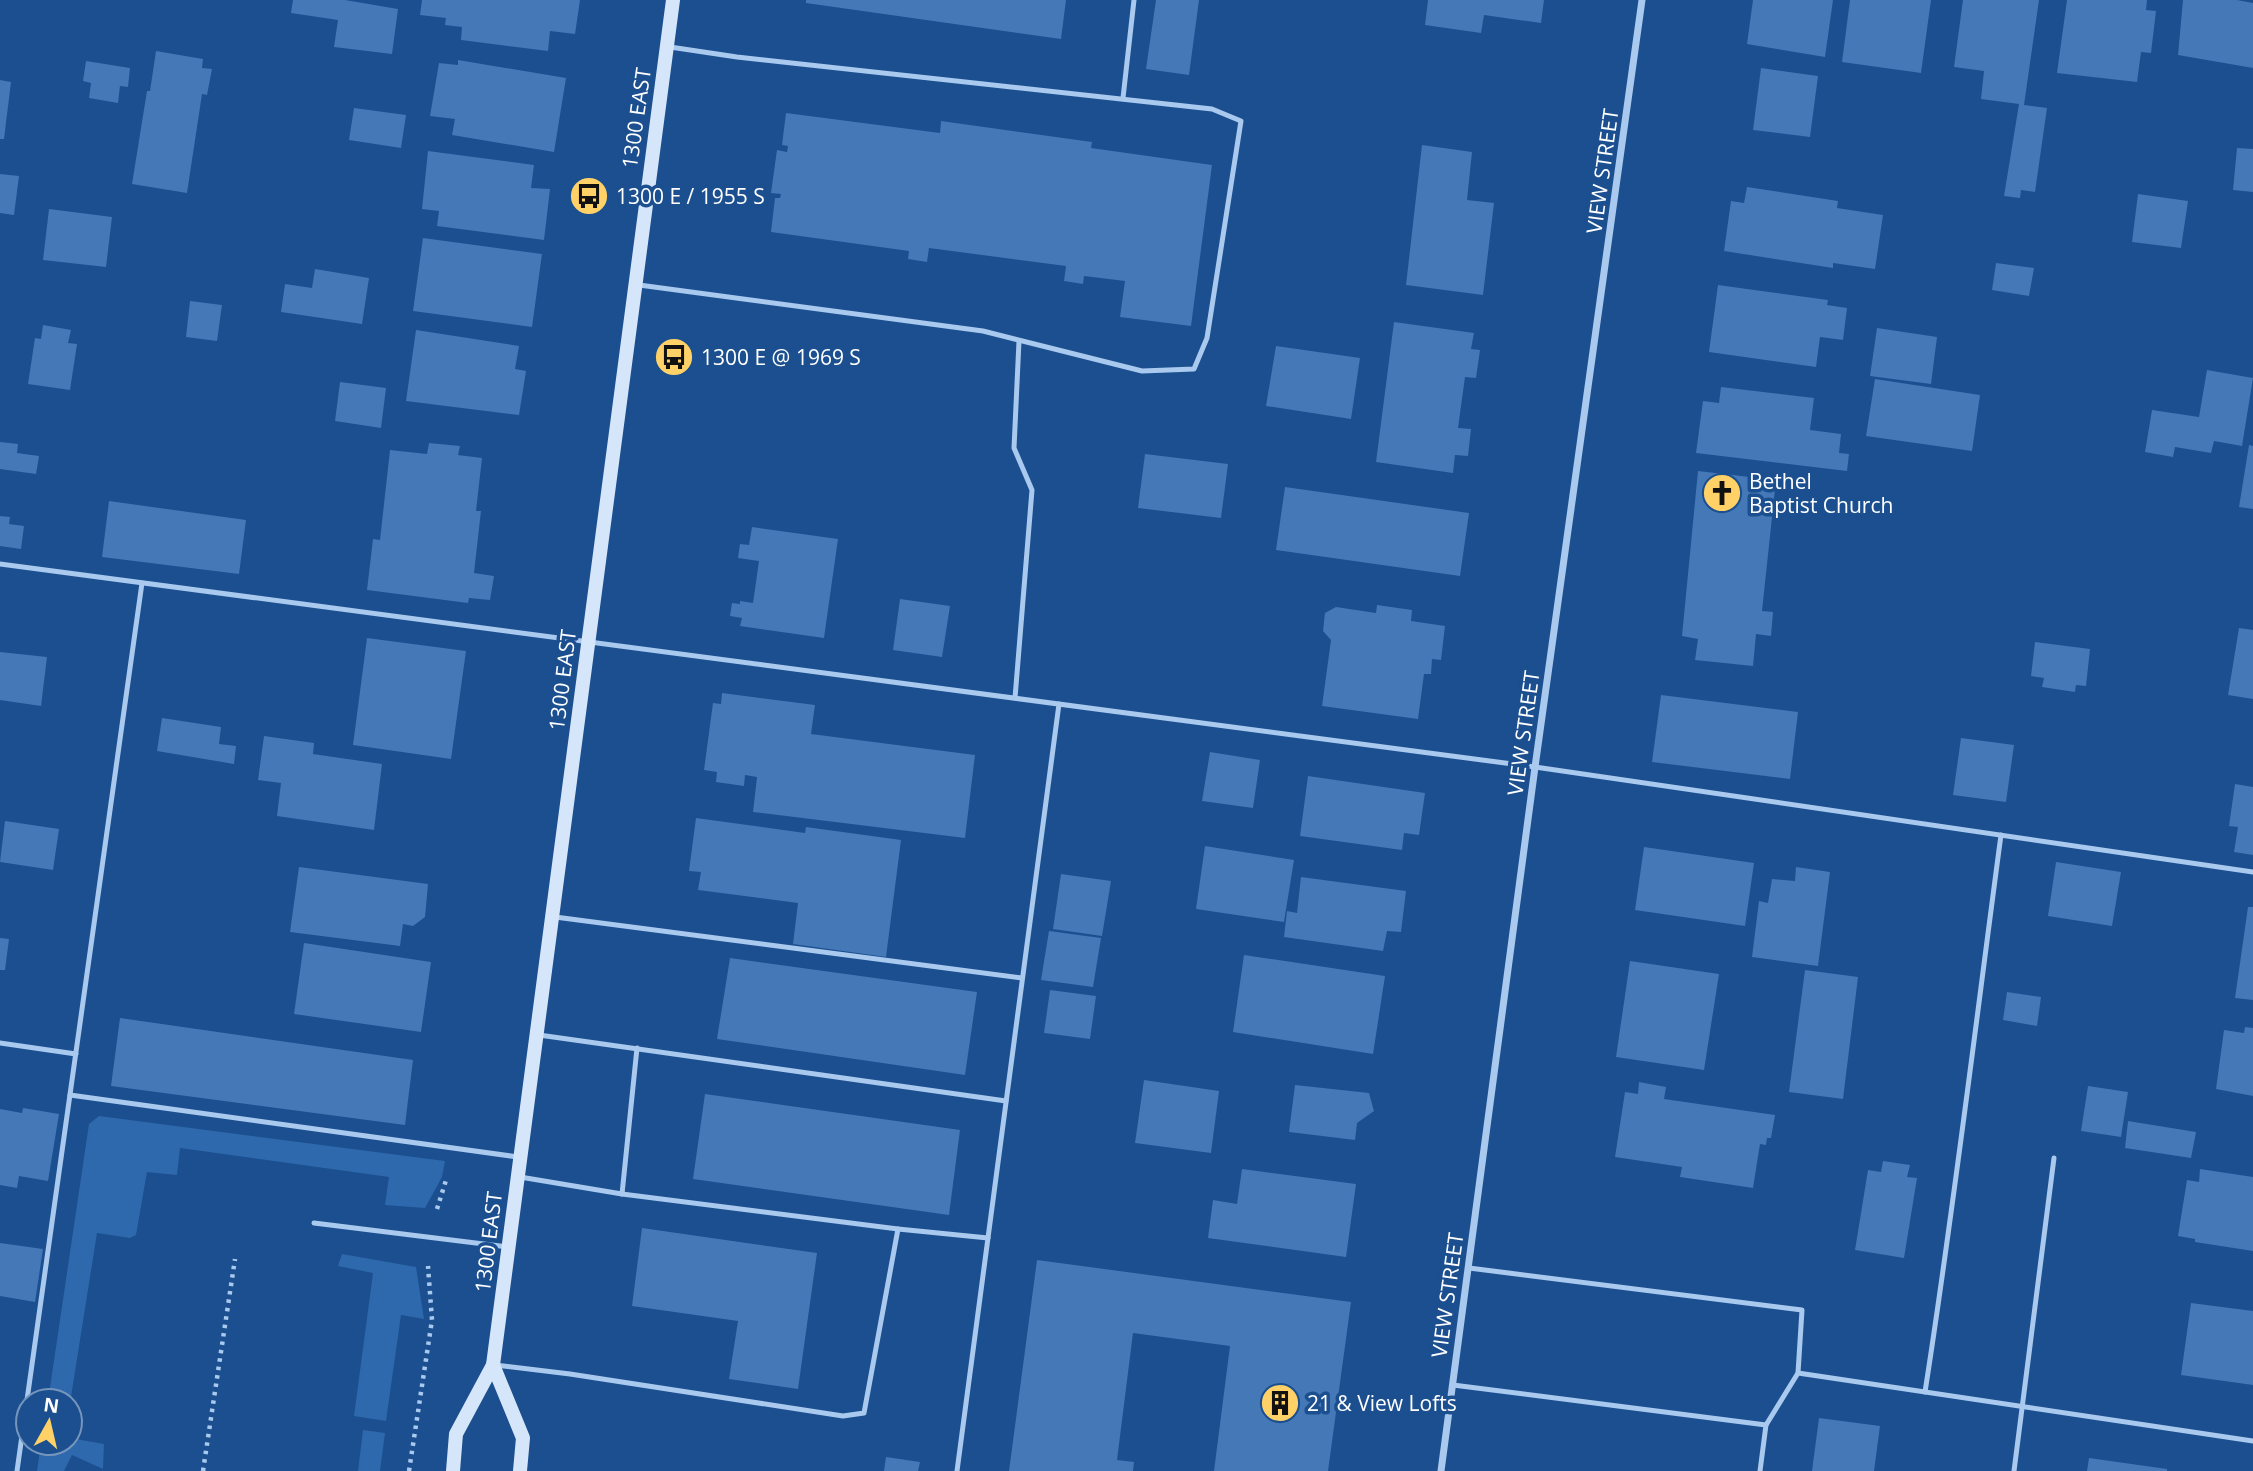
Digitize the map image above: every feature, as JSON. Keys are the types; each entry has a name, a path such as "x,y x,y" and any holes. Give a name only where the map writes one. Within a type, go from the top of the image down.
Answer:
{"main road":[{"name":"1300 EAST","path":"453,1471 456,1434 493,1365 673,0"},
{"name":"1300 EAST","path":"493,1365 523,1438 520,1471"}],"street":[{"name":"VIEW STREET","path":"1441,1471 1535,767 1643,0"}],"lane":[{"path":"1123,98 1134,0"},
{"path":"635,284 983,331 1142,371 1194,369 1207,338 1241,121 1212,108 737,57 667,47"},
{"path":"1016,698 1032,490 1014,448 1019,341"},
{"path":"0,564 1535,767 2253,872"},
{"path":"17,1471 142,583"},
{"path":"957,1471 1059,704"},
{"path":"1925,1392 1949,1239 1968,1074 2001,835"},
{"path":"552,917 1022,978"},
{"path":"536,1034 1006,1101"},
{"path":"0,1043 76,1054"},
{"path":"622,1194 637,1048"},
{"path":"70,1095 520,1157"},
{"path":"2014,1471 2054,1158"},
{"path":"517,1176 622,1194 988,1238"},
{"path":"314,1223 508,1247"},
{"path":"493,1365 570,1374 843,1416 864,1413 898,1229"},
{"path":"1469,1268 1802,1310 1798,1373 1766,1425 1760,1471"},
{"path":"1798,1373 2253,1441"},
{"path":"1453,1385 1766,1425"}],"path":[{"path":"203,1471 234,1259"},
{"path":"409,1471 432,1320 427,1270"}],"shaded area":[{"path":"99,1116 445,1161 442,1177 425,1208 385,1205 389,1177 180,1148 177,1175 147,1172 136,1235 130,1238 97,1233 73,1387 50,1387 89,1124"},
{"path":"342,1254 416,1267 424,1319 401,1315 386,1421 354,1416 373,1273 338,1266"},
{"path":"363,1430 385,1433 380,1471 358,1471"},
{"path":"84,1440 104,1444 103,1469 76,1457 84,1457"},
{"path":"39,1457 71,1457 64,1471 37,1471"}],"building":[{"path":"293,0 345,0 398,9 392,54 334,47 338,20 291,13"},
{"path":"422,0 580,0 575,34 550,31 548,51 461,40 462,27 445,25 446,18 420,15"},
{"path":"806,0 1066,0 1061,39 806,3"},
{"path":"1156,0 1199,0 1189,75 1146,69"},
{"path":"1428,0 1544,0 1541,23 1484,15 1481,33 1425,25"},
{"path":"1753,0 1833,0 1825,57 1747,44"},
{"path":"1850,0 1931,0 1921,73 1842,62"},
{"path":"1963,0 2039,0 2024,105 2047,108 2035,192 2021,190 2020,198 2004,196 2019,104 1981,99 1984,71 1954,67"},
{"path":"2067,0 2147,0 2146,10 2156,11 2151,53 2141,52 2137,82 2057,73"},
{"path":"2183,0 2237,0 2253,3 2253,68 2178,55"},
{"path":"156,51 203,59 202,68 212,69 207,95 202,94 187,193 132,184"},
{"path":"458,60 566,78 554,152 452,135 455,119 430,116 439,63 458,65"},
{"path":"86,61 130,68 128,87 120,86 118,103 89,98 91,83 83,81"},
{"path":"1761,68 1818,76 1810,137 1753,130"},
{"path":"0,80 11,82 4,139 0,139"},
{"path":"354,108 406,115 401,148 349,140"},
{"path":"786,113 940,133 941,121 1092,142 1091,148 1212,165 1191,326 1120,317 1125,281 1084,276 1083,284 1064,281 1066,266 929,248 927,262 908,259 909,251 771,232 775,198 780,198 781,194 771,193 777,150 787,152 788,146 782,145"},
{"path":"1422,145 1472,152 1467,200 1494,203 1483,295 1406,285"},
{"path":"2237,148 2253,149 2253,192 2233,190"},
{"path":"428,151 534,165 531,188 550,189 544,240 437,226 439,211 422,209"},
{"path":"0,174 19,176 14,215 0,213"},
{"path":"1747,187 1838,201 1837,208 1883,215 1875,269 1833,263 1833,268 1724,251 1731,201 1744,203"},
{"path":"2138,194 2188,201 2181,248 2132,242"},
{"path":"49,209 112,217 106,267 43,260"},
{"path":"423,238 542,254 532,327 413,311"},
{"path":"1996,263 2034,268 2029,296 1992,290"},
{"path":"315,269 369,278 362,324 281,312 285,284 312,288"},
{"path":"1718,285 1828,300 1827,305 1847,308 1843,340 1820,337 1816,367 1709,352"},
{"path":"190,301 222,305 217,341 186,337"},
{"path":"1394,322 1474,333 1471,349 1480,350 1476,378 1465,377 1458,428 1471,429 1468,456 1455,455 1453,473 1376,462"},
{"path":"43,325 71,330 68,343 77,344 70,390 28,384 35,338 41,339"},
{"path":"1877,328 1937,337 1931,384 1870,376"},
{"path":"416,330 519,346 515,369 526,371 519,415 406,401"},
{"path":"1276,346 1360,358 1351,419 1266,406"},
{"path":"2207,370 2253,378 2242,446 2214,441 2211,453 2175,447 2173,457 2145,452 2152,410 2199,417"},
{"path":"1875,379 1980,395 1972,451 1866,436"},
{"path":"340,382 386,388 381,428 335,421"},
{"path":"1721,387 1814,398 1810,430 1841,434 1839,453 1849,454 1847,471 1696,453 1703,401 1719,403"},
{"path":"0,442 18,444 17,453 39,456 36,474 0,469"},
{"path":"429,443 460,446 458,455 482,458 476,511 481,511 474,573 494,576 490,600 469,598 468,603 367,590 373,539 380,540 390,450 427,454"},
{"path":"2249,445 2253,446 2253,509 2239,507"},
{"path":"1145,454 1228,464 1221,518 1138,508"},
{"path":"1698,471 1776,480 1762,611 1773,612 1771,636 1756,634 1753,666 1695,660 1698,639 1682,636"},
{"path":"1285,487 1469,513 1460,576 1276,550"},
{"path":"109,501 246,520 239,574 102,557"},
{"path":"0,516 10,517 9,524 24,526 21,549 0,546"},
{"path":"752,527 838,539 824,638 740,626 742,618 730,616 732,603 753,603 759,561 738,558 740,544 749,545"},
{"path":"900,599 950,606 942,657 893,650"},
{"path":"1377,605 1412,610 1411,621 1445,626 1441,660 1432,659 1431,674 1424,674 1418,719 1322,706 1331,640 1323,631 1325,613 1336,607 1376,613"},
{"path":"2239,628 2253,630 2253,699 2228,695"},
{"path":"367,638 466,651 451,759 353,745"},
{"path":"2035,642 2090,649 2086,686 2076,685 2075,692 2042,687 2044,678 2031,676"},
{"path":"0,652 47,657 41,706 0,700"},
{"path":"722,693 815,705 811,734 975,755 965,838 753,812 757,777 745,775 744,786 716,782 717,772 704,770 713,703 721,704"},
{"path":"1661,695 1798,712 1790,779 1652,762"},
{"path":"162,718 221,727 219,744 236,746 234,764 157,751"},
{"path":"264,736 314,743 313,754 382,764 374,830 277,816 281,783 258,780"},
{"path":"1961,738 2014,745 2006,802 1953,795"},
{"path":"1210,752 1260,760 1253,808 1202,801"},
{"path":"1308,776 1425,793 1419,835 1404,833 1402,850 1300,836"},
{"path":"2235,784 2253,787 2253,855 2234,852 2238,827 2229,826"},
{"path":"696,818 805,833 806,827 901,840 886,957 793,944 798,903 698,890 701,872 689,871"},
{"path":"5,821 59,829 53,870 0,862"},
{"path":"1205,846 1294,860 1284,922 1196,909"},
{"path":"1644,847 1754,863 1745,926 1635,910"},
{"path":"2056,862 2121,872 2112,926 2048,916"},
{"path":"299,867 428,884 425,917 413,926 403,924 400,946 290,932"},
{"path":"1796,867 1830,872 1818,966 1752,957 1759,901 1768,903 1772,879 1795,881"},
{"path":"1061,874 1111,881 1102,936 1053,929"},
{"path":"1301,877 1406,891 1401,932 1387,931 1383,951 1284,937 1287,911 1297,913"},
{"path":"2248,907 2253,907 2253,1000 2235,998"},
{"path":"1049,931 1101,938 1093,987 1041,980"},
{"path":"0,938 9,939 5,970 0,970"},
{"path":"304,943 431,962 421,1032 294,1014"},
{"path":"1244,955 1385,976 1373,1054 1233,1032"},
{"path":"730,958 977,992 965,1075 717,1039"},
{"path":"1630,961 1719,974 1704,1070 1616,1057"},
{"path":"1805,970 1858,977 1843,1099 1789,1092"},
{"path":"1050,990 1096,996 1090,1039 1044,1033"},
{"path":"2007,992 2041,997 2037,1026 2003,1020"},
{"path":"120,1018 413,1060 405,1125 111,1086"},
{"path":"2245,1027 2253,1028 2253,1096 2216,1089 2224,1030 2244,1033"},
{"path":"1144,1080 1219,1091 1211,1153 1135,1143"},
{"path":"1639,1082 1666,1087 1664,1099 1775,1115 1771,1138 1767,1138 1766,1145 1760,1144 1753,1188 1680,1177 1682,1167 1615,1157 1625,1092 1638,1094"},
{"path":"1295,1085 1369,1093 1374,1111 1357,1123 1355,1140 1289,1132"},
{"path":"2088,1086 2128,1092 2121,1137 2081,1131"},
{"path":"705,1094 960,1130 949,1215 693,1179"},
{"path":"23,1108 59,1114 48,1181 19,1176 17,1188 0,1185 0,1109 22,1113"},
{"path":"2128,1121 2196,1132 2191,1158 2125,1148"},
{"path":"1883,1161 1910,1165 1907,1177 1917,1178 1904,1258 1855,1250 1868,1170 1881,1172"},
{"path":"1242,1169 1356,1184 1346,1257 1208,1238 1213,1200 1237,1204"},
{"path":"2200,1169 2253,1177 2253,1251 2195,1242 2195,1239 2178,1236 2187,1180 2199,1182"},
{"path":"642,1228 817,1253 798,1389 729,1379 738,1321 632,1306"},
{"path":"0,1243 43,1249 35,1302 0,1296"},
{"name":"21 & View Lofts","path":"1037,1260 1351,1302 1328,1471 1214,1471 1230,1346 1133,1333 1117,1460 1134,1462 1133,1471 1009,1471"},
{"path":"2191,1303 2253,1311 2253,1385 2181,1375"},
{"path":"1819,1418 1880,1426 1874,1471 1812,1471"},
{"path":"886,1457 920,1462 918,1471 884,1471"},
{"path":"2089,1458 2167,1469 2167,1471 2087,1471"}],"place":[{"name":"1300 E / 1955 S","path":"589,196"},
{"name":"1300 E @ 1969 S","path":"674,357"},
{"name":"Bethel Baptist Church","path":"1722,493"},
{"name":"21 & View Lofts","path":"1280,1403"}]}
